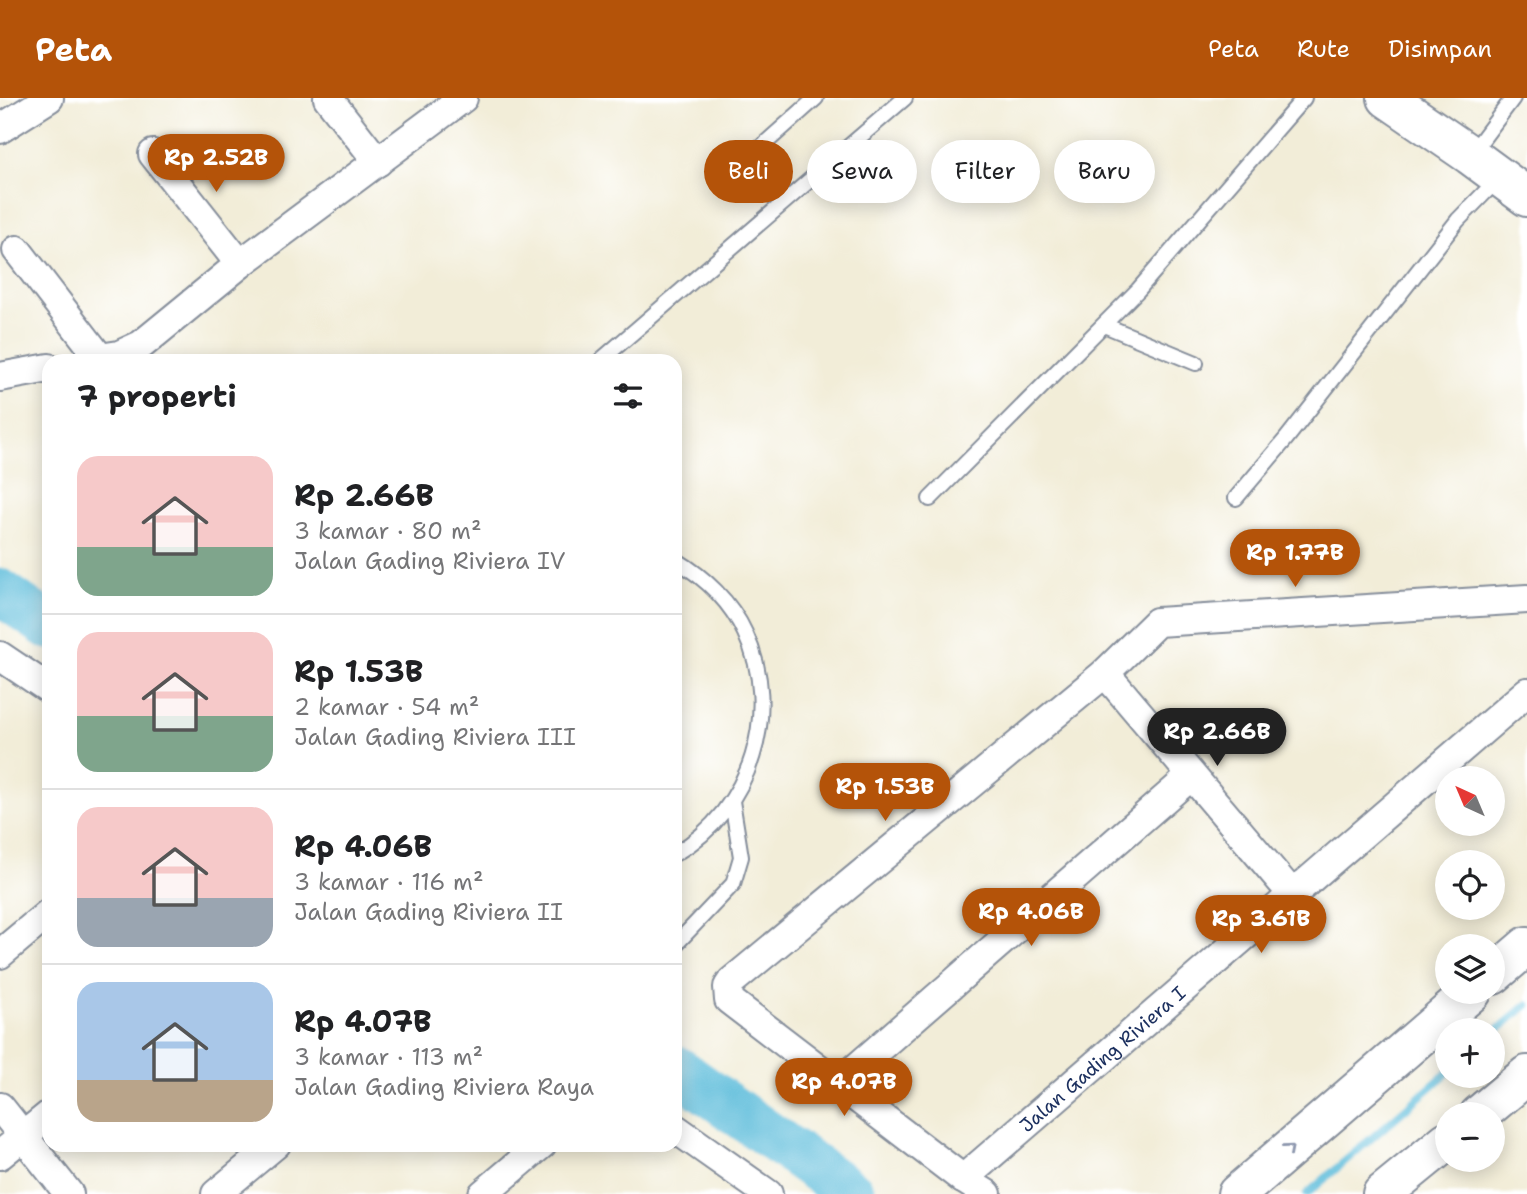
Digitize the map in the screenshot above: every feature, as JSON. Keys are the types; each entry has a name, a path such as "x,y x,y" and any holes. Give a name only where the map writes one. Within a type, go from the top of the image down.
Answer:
{"main road":[{"path":"1387,98 1499,176"},
{"path":"1505,965 1527,946"},
{"path":"1237,1194 1458,1004"},
{"path":"1495,1102 1527,1075"},
{"path":"1382,1194 1435,1151"}],"street":[{"path":"0,129 49,98"},
{"path":"328,98 378,162"},
{"path":"121,354 141,345 240,264 463,98"},
{"path":"153,154 240,264"},
{"path":"17,250 90,354"},
{"path":"0,377 42,369"},
{"path":"987,1194 962,1179 729,999 728,987 732,981 1105,673 1157,622 1527,599"},
{"path":"0,656 42,684"},
{"path":"1105,673 1293,895"},
{"name":"Jalan Gading Riviera I","path":"962,1179 1527,692"},
{"path":"839,1083 1191,776"},
{"path":"0,954 42,919"},
{"path":"0,1107 69,1194"},
{"path":"0,1155 42,1121"},
{"path":"682,1133 768,1194"},
{"path":"216,1194 266,1152"},
{"path":"483,1194 533,1152"}],"lane":[{"path":"769,140 816,98"},
{"path":"608,354 905,98"},
{"path":"930,499 1138,290 1304,98"},
{"path":"1236,498 1286,439 1458,220 1499,176 1513,98"},
{"path":"1104,325 1196,363"},
{"path":"682,563 695,571 729,606 745,632 756,662 761,692 761,722 747,774 732,801 712,825 682,849"},
{"path":"682,938 733,884 740,857 732,801"}],"waterway":[{"path":"0,592 42,621"},
{"path":"1505,1024 1527,1005"},
{"path":"682,1073 852,1194"},
{"path":"1307,1194 1435,1083"}]}
